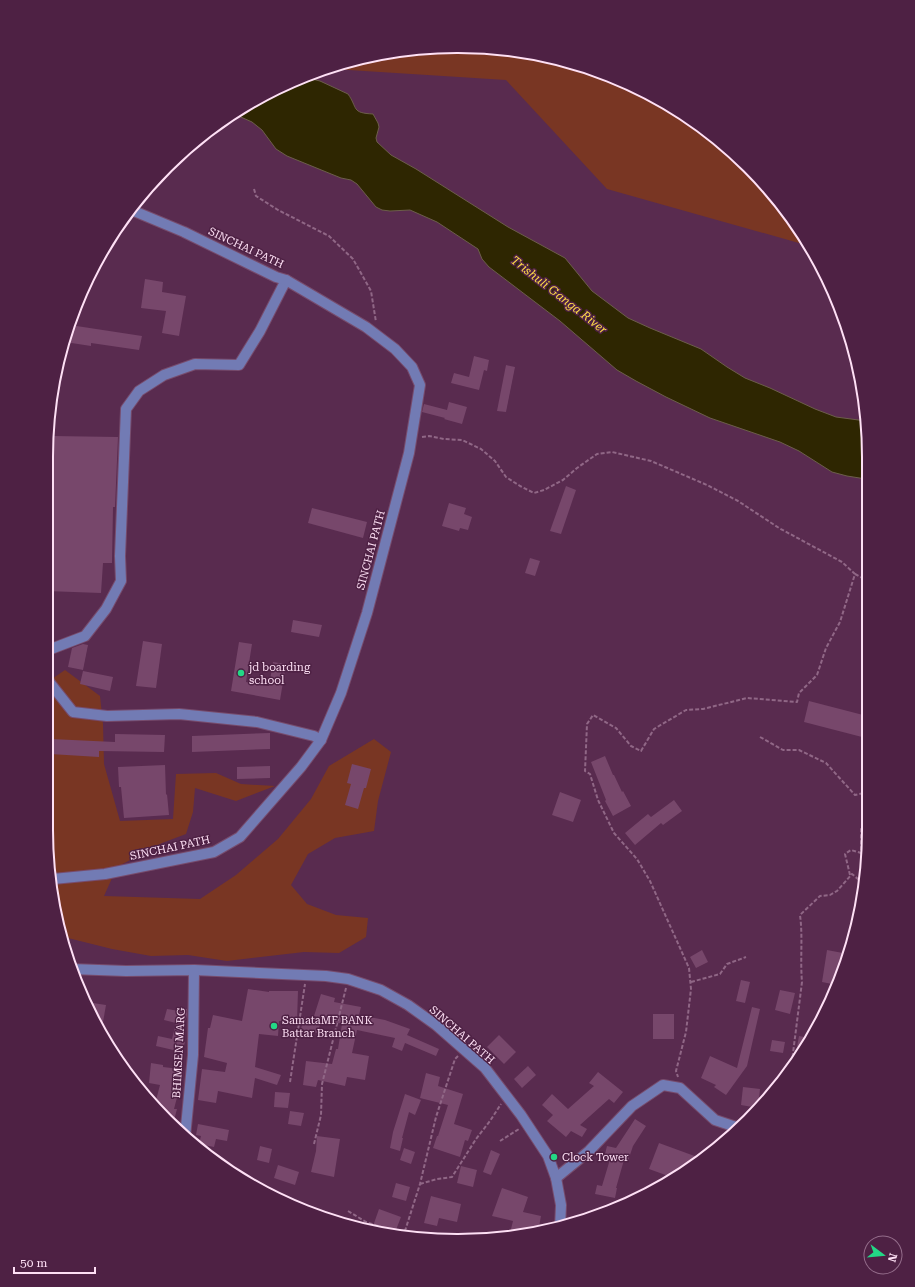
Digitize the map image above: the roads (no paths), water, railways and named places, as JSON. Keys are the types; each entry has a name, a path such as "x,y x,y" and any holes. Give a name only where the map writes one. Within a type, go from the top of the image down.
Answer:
{"street":[{"name":"SINCHAI PATH","path":"56,879 105,874 214,852 240,837 301,766 321,740 341,693 367,613 407,460 420,385 412,367 395,349 366,327 286,280 276,277 184,232 136,212"},
{"path":"53,648 85,636 106,608 121,581 120,556 126,409 139,391 164,375 195,364 239,365 260,331 286,280"},
{"path":"53,688 73,712 107,716 178,714 257,722 314,736 321,740"},
{"name":"SINCHAI PATH","path":"78,969 194,970 326,976 348,979 381,990 408,1005 436,1024 485,1068 521,1115 548,1156 556,1178 561,1205 560,1220"},
{"name":"BHIMSEN MARG","path":"186,1129 193,1055 194,970"},
{"path":"556,1178 589,1151 632,1106 663,1085 680,1088 715,1120 733,1126"}],"water":[{"name":"Trishuli Ganga River","path":"314,79 348,94 358,111 373,114 379,127 376,138 377,142 391,155 508,227 565,258 592,291 628,318 701,349 745,378 815,409 836,417 860,420 862,478 832,472 799,451 780,442 710,418 666,397 617,370 560,321 489,267 482,259 478,249 437,222 410,210 390,211 382,210 376,207 357,184 351,180 341,178 287,156 276,149 262,130 252,122 240,117 255,107"}],"place":[{"name":"jd boarding school","path":"241,673"},
{"name":"SamataMF BANK Battar Branch","path":"274,1026"},
{"name":"Clock Tower","path":"554,1157"}]}
